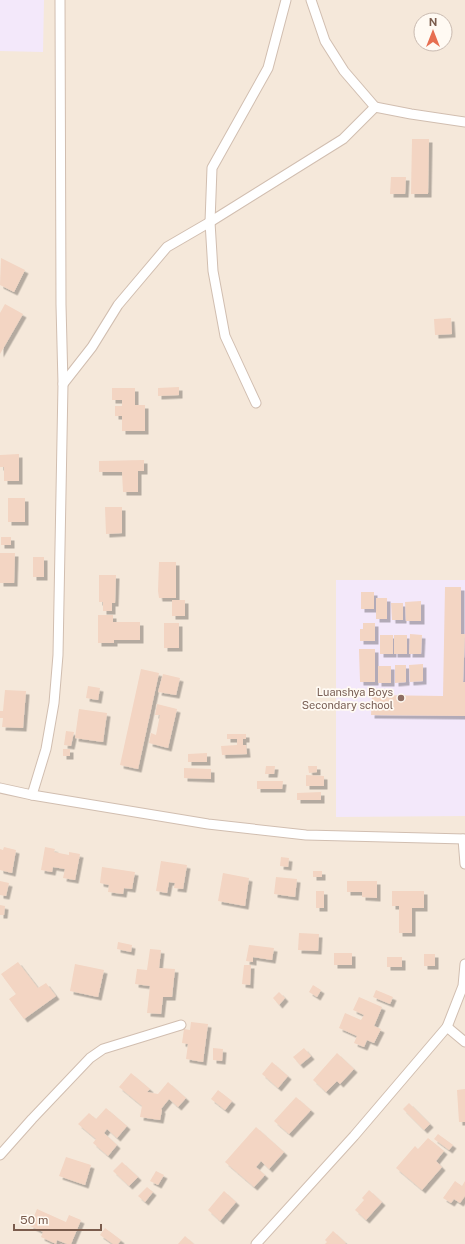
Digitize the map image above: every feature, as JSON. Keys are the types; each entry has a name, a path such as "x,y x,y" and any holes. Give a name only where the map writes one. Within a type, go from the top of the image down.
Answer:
{"street":[{"path":"32,795 46,749 54,703 57,663 63,384 61,297 60,0"},
{"path":"256,403 225,336 213,271 210,222 212,168 268,68 286,0"},
{"path":"311,0 325,40 344,71 375,106 411,114 465,122"},
{"path":"63,384 92,347 118,305 167,247 343,139 375,106"},
{"path":"0,788 32,795 208,824 306,835 464,839 465,864"},
{"path":"256,1244 354,1136 447,1027 463,986 465,964"},
{"path":"0,1155 32,1118 90,1058 103,1050 181,1025"},
{"path":"447,1027 465,1042"}],"shaded area":[{"path":"0,0 465,0 465,1244 0,1244"},
{"path":"0,0 44,0 43,52 0,51"},
{"name":"Luanshya Boys Secondary school","path":"336,580 465,580 465,816 336,817"}],"building":[{"path":"412,139 429,139 428,194 411,194"},
{"path":"391,177 406,177 405,194 390,194"},
{"path":"1,258 25,270 14,292 0,285"},
{"path":"5,304 23,314 0,354 0,313"},
{"path":"451,318 452,334 435,335 434,319"},
{"path":"179,387 179,395 158,396 158,388"},
{"path":"112,388 135,388 135,405 145,405 145,431 122,431 122,416 115,416 115,406 122,406 122,400 112,400"},
{"path":"19,454 19,481 4,481 4,467 0,467 0,455"},
{"path":"144,460 144,471 138,471 138,492 123,492 122,472 99,472 99,461"},
{"path":"8,498 25,498 25,522 8,522"},
{"path":"105,507 122,507 122,533 106,534"},
{"path":"1,537 11,537 11,545 1,545"},
{"path":"0,553 15,553 14,583 0,583"},
{"path":"33,557 44,557 44,577 33,577"},
{"path":"159,562 176,562 176,598 159,598"},
{"path":"99,575 116,575 115,603 112,603 112,611 103,611 103,602 99,602"},
{"path":"445,587 461,587 461,634 465,634 463,682 465,682 465,716 371,715 372,695 443,696"},
{"path":"361,592 374,592 374,609 361,609"},
{"path":"376,598 387,598 387,619 376,619"},
{"path":"172,600 185,600 185,616 172,616"},
{"path":"421,601 421,621 406,621 405,602"},
{"path":"391,603 403,603 403,620 392,620"},
{"path":"98,615 113,615 113,622 140,622 140,640 114,640 114,643 98,643"},
{"path":"164,623 179,623 179,648 164,648"},
{"path":"363,623 375,623 375,641 360,641 360,629 363,629"},
{"path":"410,634 422,635 421,654 409,654"},
{"path":"380,635 393,635 393,654 380,654"},
{"path":"394,635 407,635 407,654 394,654"},
{"path":"359,649 375,649 375,682 360,682"},
{"path":"423,664 423,681 410,682 409,665"},
{"path":"395,665 406,665 406,682 395,683"},
{"path":"378,666 391,666 391,683 378,683"},
{"path":"141,669 159,673 138,769 120,765"},
{"path":"163,674 180,678 176,695 158,692"},
{"path":"88,686 100,688 98,700 86,698"},
{"path":"5,690 26,691 23,728 2,727 3,718 0,718 0,711 3,711"},
{"path":"157,704 177,709 168,748 149,743 151,733 156,735 160,715 155,715"},
{"path":"79,709 107,713 103,742 75,738"},
{"path":"66,731 74,732 71,746 64,745"},
{"path":"227,734 246,734 246,739 243,739 243,745 246,745 247,754 222,755 221,746 237,745 237,739 227,739"},
{"path":"63,749 70,749 70,756 63,756"},
{"path":"207,753 207,762 188,762 188,754"},
{"path":"266,766 275,766 274,774 265,774"},
{"path":"308,766 317,766 317,772 309,773"},
{"path":"184,768 211,769 211,779 184,778"},
{"path":"306,775 324,776 324,786 306,786"},
{"path":"257,781 283,781 282,789 257,789"},
{"path":"321,792 321,800 297,800 297,793"},
{"path":"4,847 16,850 12,873 0,870 0,849 3,850"},
{"path":"45,847 55,849 54,852 69,855 69,852 80,854 75,880 63,878 65,869 53,867 52,872 41,870"},
{"path":"281,857 289,858 288,867 280,866"},
{"path":"161,861 187,865 183,889 174,888 175,883 169,882 167,893 156,891"},
{"path":"102,867 135,872 132,889 124,888 123,894 108,892 109,885 100,883"},
{"path":"313,871 322,871 322,877 313,877"},
{"path":"223,873 249,878 245,906 218,901"},
{"path":"276,877 297,879 295,897 274,894"},
{"path":"0,881 9,883 6,896 0,895"},
{"path":"347,881 377,881 377,898 362,897 362,892 347,892"},
{"path":"316,891 324,891 324,908 316,908"},
{"path":"392,891 424,891 424,908 412,908 412,933 399,933 399,906 392,906"},
{"path":"0,905 5,906 4,915 0,915"},
{"path":"299,933 319,934 318,951 298,950"},
{"path":"118,942 132,945 131,952 117,949"},
{"path":"249,945 274,948 272,960 253,957 253,962 246,961"},
{"path":"150,949 161,950 159,968 175,969 172,997 163,997 161,1014 147,1013 150,986 135,984 137,969 147,970"},
{"path":"334,953 352,953 352,965 334,965"},
{"path":"424,954 435,954 435,966 424,966"},
{"path":"387,957 402,957 402,967 387,967"},
{"path":"18,962 38,988 46,983 56,996 24,1019 9,999 16,994 1,974"},
{"path":"75,964 104,970 98,997 70,991"},
{"path":"244,965 251,965 250,985 242,984"},
{"path":"313,985 321,990 317,997 309,992"},
{"path":"376,990 393,997 390,1004 373,997"},
{"path":"279,992 285,998 279,1005 273,998"},
{"path":"359,997 382,1007 374,1026 381,1029 374,1043 367,1040 364,1047 354,1043 357,1036 339,1028 345,1013 361,1020 364,1015 353,1010"},
{"path":"191,1022 208,1024 203,1062 186,1059 188,1044 182,1043 184,1029 190,1030"},
{"path":"213,1048 223,1049 222,1061 213,1060"},
{"path":"304,1048 311,1056 300,1065 293,1057"},
{"path":"337,1053 354,1069 340,1084 337,1081 326,1092 313,1080"},
{"path":"272,1062 288,1076 278,1088 262,1074"},
{"path":"131,1073 150,1089 147,1092 158,1094 168,1082 186,1098 178,1107 169,1099 161,1109 160,1120 140,1117 142,1106 119,1087"},
{"path":"465,1089 465,1122 459,1122 457,1090"},
{"path":"218,1090 232,1101 225,1110 211,1099"},
{"path":"296,1097 311,1110 289,1134 274,1121"},
{"path":"409,1103 430,1124 424,1130 403,1109"},
{"path":"106,1108 127,1126 117,1138 107,1129 104,1133 117,1145 108,1156 93,1143 96,1139 78,1124 89,1113 96,1119"},
{"path":"256,1127 284,1152 269,1169 261,1161 256,1167 265,1175 254,1187 225,1162"},
{"path":"438,1134 453,1145 449,1150 434,1139"},
{"path":"428,1138 444,1151 436,1161 442,1167 422,1190 396,1168 415,1146 418,1149"},
{"path":"66,1157 91,1165 85,1185 59,1176"},
{"path":"122,1162 138,1177 129,1186 113,1171"},
{"path":"156,1171 164,1175 158,1185 150,1181"},
{"path":"455,1181 462,1186 465,1181 465,1196 460,1203 454,1199 451,1203 443,1198"},
{"path":"147,1187 153,1192 145,1202 138,1196"},
{"path":"369,1190 382,1202 366,1220 355,1210 364,1200 362,1198"},
{"path":"224,1191 236,1202 220,1221 208,1210"},
{"path":"37,1209 66,1222 69,1215 81,1220 71,1244 57,1240 56,1244 41,1237 43,1232 30,1226"},
{"path":"105,1228 121,1240 118,1244 113,1244 100,1235"},
{"path":"333,1231 346,1243 345,1244 325,1244 327,1242 325,1240"},
{"path":"185,1236 194,1244 178,1244"}],"place":[{"name":"Luanshya Boys Secondary school","path":"401,698"}]}
